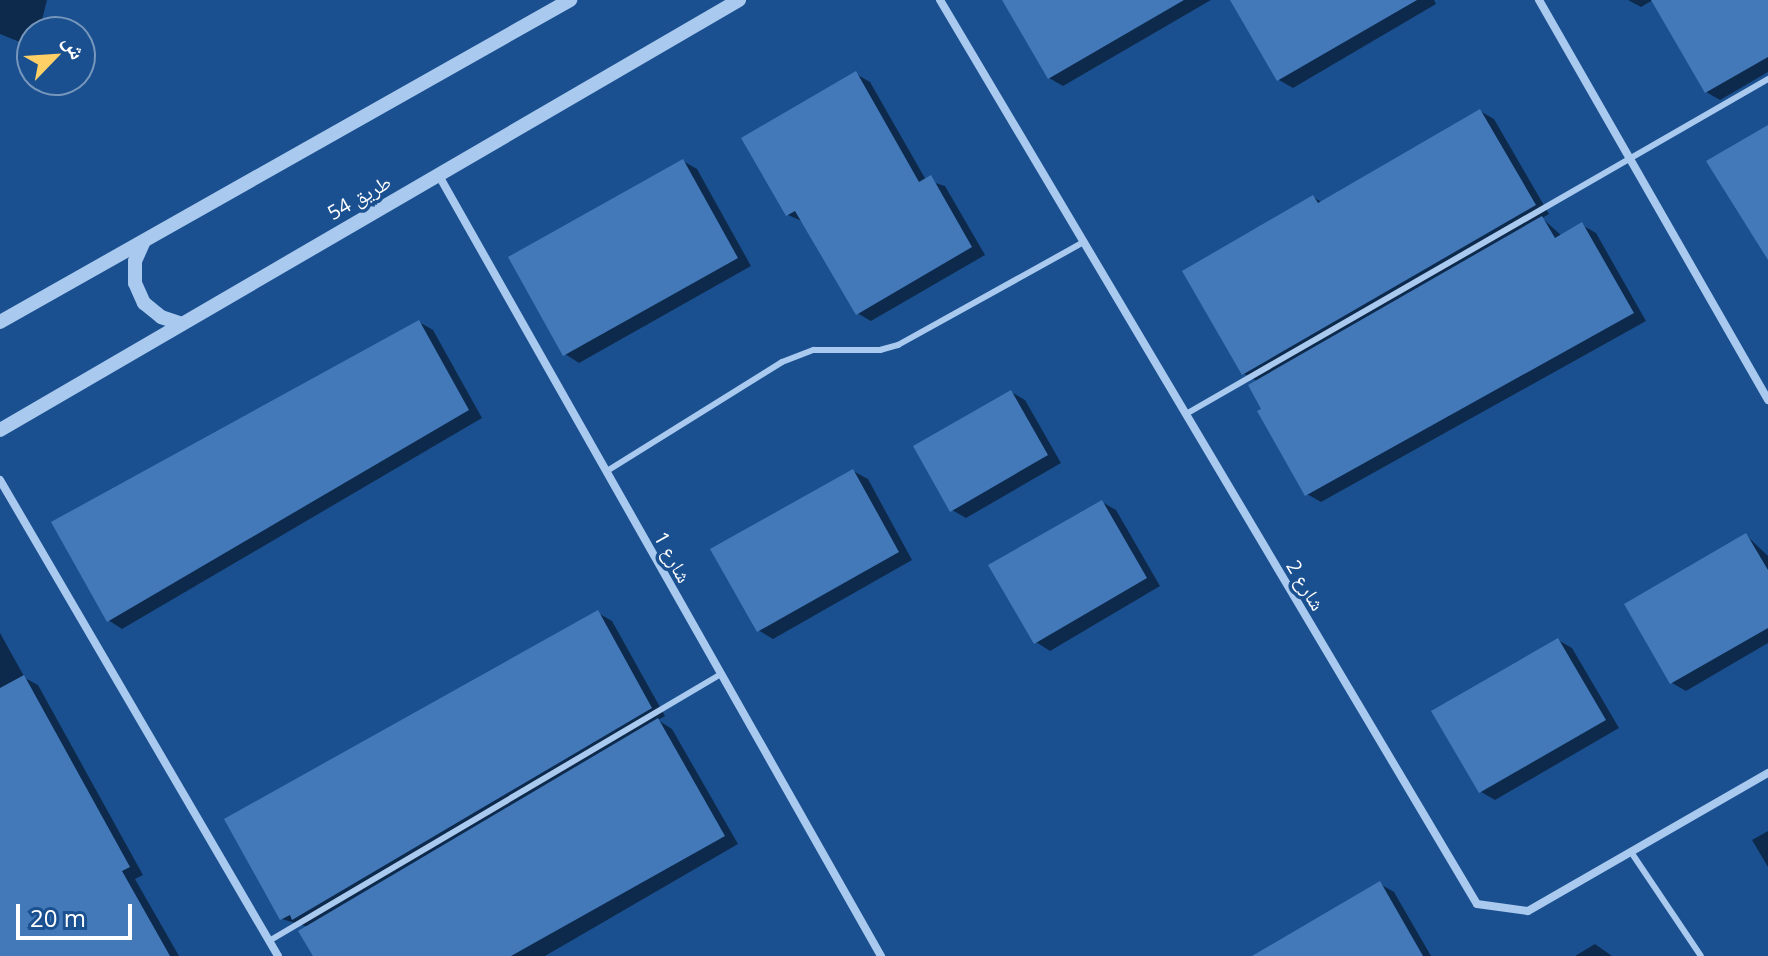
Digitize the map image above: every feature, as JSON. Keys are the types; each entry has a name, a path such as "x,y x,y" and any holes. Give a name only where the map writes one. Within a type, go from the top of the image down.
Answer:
{"street":[{"path":"0,322 570,0"},
{"name":"طريق 54","path":"0,430 739,0"},
{"name":"شارع 2","path":"940,0 1477,904 1528,911 1768,773"},
{"path":"1539,0 1768,400"},
{"name":"شارع 1","path":"438,174 881,956"},
{"path":"144,241 135,261 135,283 153,310 182,324"},
{"path":"0,480 278,956"}],"lane":[{"path":"535,19 560,0"},
{"path":"1186,414 1768,79"},
{"path":"607,471 782,362 824,348 880,350 898,345 1084,242"},
{"path":"269,941 721,674"},
{"path":"1631,852 1701,956"}],"building":[{"path":"1002,0 1184,0 1048,79"},
{"path":"1230,0 1417,0 1277,81"},
{"path":"1651,0 1768,0 1768,57 1705,93"},
{"path":"856,71 919,182 931,175 972,247 856,315 795,211 786,216 741,138"},
{"path":"1480,109 1536,205 1242,375 1182,271 1313,195 1318,203"},
{"path":"1768,125 1768,260 1706,161"},
{"path":"683,159 738,258 563,356 508,257"},
{"path":"1542,216 1555,238 1582,222 1634,313 1305,496 1257,411 1261,409 1248,385"},
{"path":"419,320 469,410 107,622 51,522"},
{"path":"1011,390 1048,455 950,512 913,446"},
{"path":"853,469 899,552 757,632 710,549"},
{"path":"1102,500 1147,578 1034,644 988,565"},
{"path":"1746,533 1768,570 1768,628 1670,684 1624,604"},
{"path":"598,610 652,708 292,920 290,915 280,920 224,819"},
{"path":"1558,638 1606,720 1479,793 1431,711"},
{"path":"24,675 130,867 122,871 170,956 0,956 0,688"},
{"path":"658,718 725,836 511,956 313,956 298,931"},
{"path":"1380,881 1423,956 1252,956"}]}
